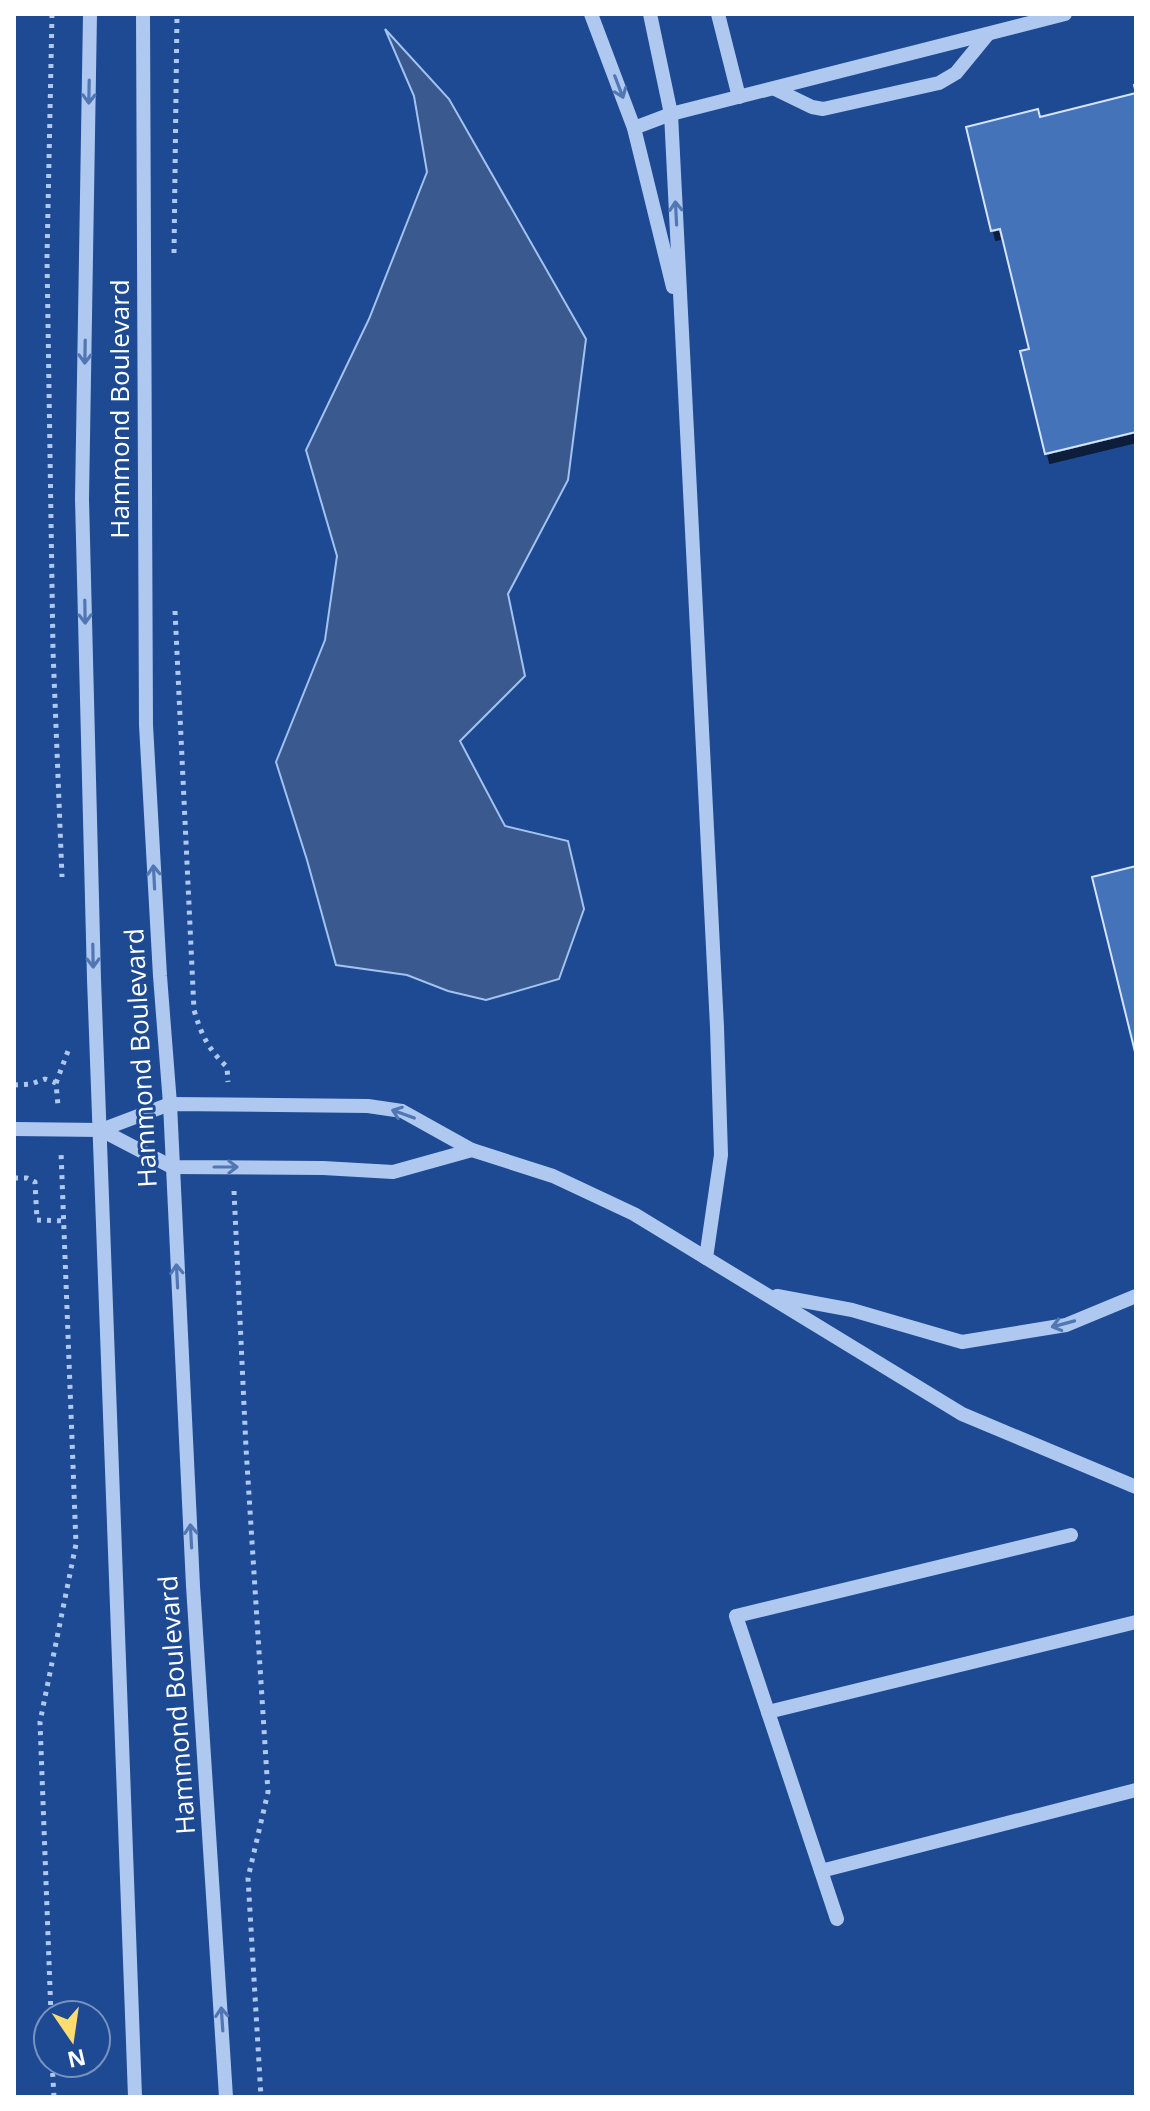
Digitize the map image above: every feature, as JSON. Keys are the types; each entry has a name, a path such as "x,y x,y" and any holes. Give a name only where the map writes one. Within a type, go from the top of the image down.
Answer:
{"street":[{"name":"Hammond Boulevard","path":"90,14 82,499 94,979 135,2097"},
{"name":"Hammond Boulevard","path":"143,14 146,725 170,1104 193,1586 226,2097"},
{"path":"591,14 634,128 681,318"},
{"path":"650,14 671,114 720,1123 721,1155 706,1258"},
{"path":"718,14 739,97"},
{"path":"634,128 671,114 1065,14"},
{"path":"775,89 823,109 939,83 956,73 988,34"},
{"path":"14,1129 101,1130 170,1104 368,1106 402,1111 472,1150 553,1176 634,1214 962,1414 1136,1487"},
{"path":"101,1130 172,1167 323,1168 393,1172 472,1150"},
{"path":"765,1293 852,1310 962,1342 1066,1325 1136,1296"},
{"path":"837,1919 736,1616 1071,1535"},
{"path":"768,1712 1136,1622"},
{"path":"821,1871 1136,1790"}],"path":[{"path":"174,262 177,14"},
{"path":"175,603 194,1010 202,1036 212,1053 227,1067 229,1105"},
{"path":"14,1085 45,1079 56,1083 65,1221 76,1544 40,1722 50,1999"},
{"path":"233,1168 246,1448 268,1792 248,1878 261,2097"},
{"path":"14,1178 27,1178 35,1182 37,1220 65,1221"}],"water":[{"path":"385,29 449,99 586,339 568,480 508,594 525,676 460,741 505,826 568,841 584,909 559,979 486,1000 448,991 407,975 336,965 276,762 325,640 337,556 306,450 369,319 427,172 414,96"}],"building":[{"path":"1136,93 1136,432 1045,454 1020,351 1029,349 1000,229 991,231 966,127 1038,109 1040,117"},
{"path":"1136,866 1136,1056 1092,877"}]}
